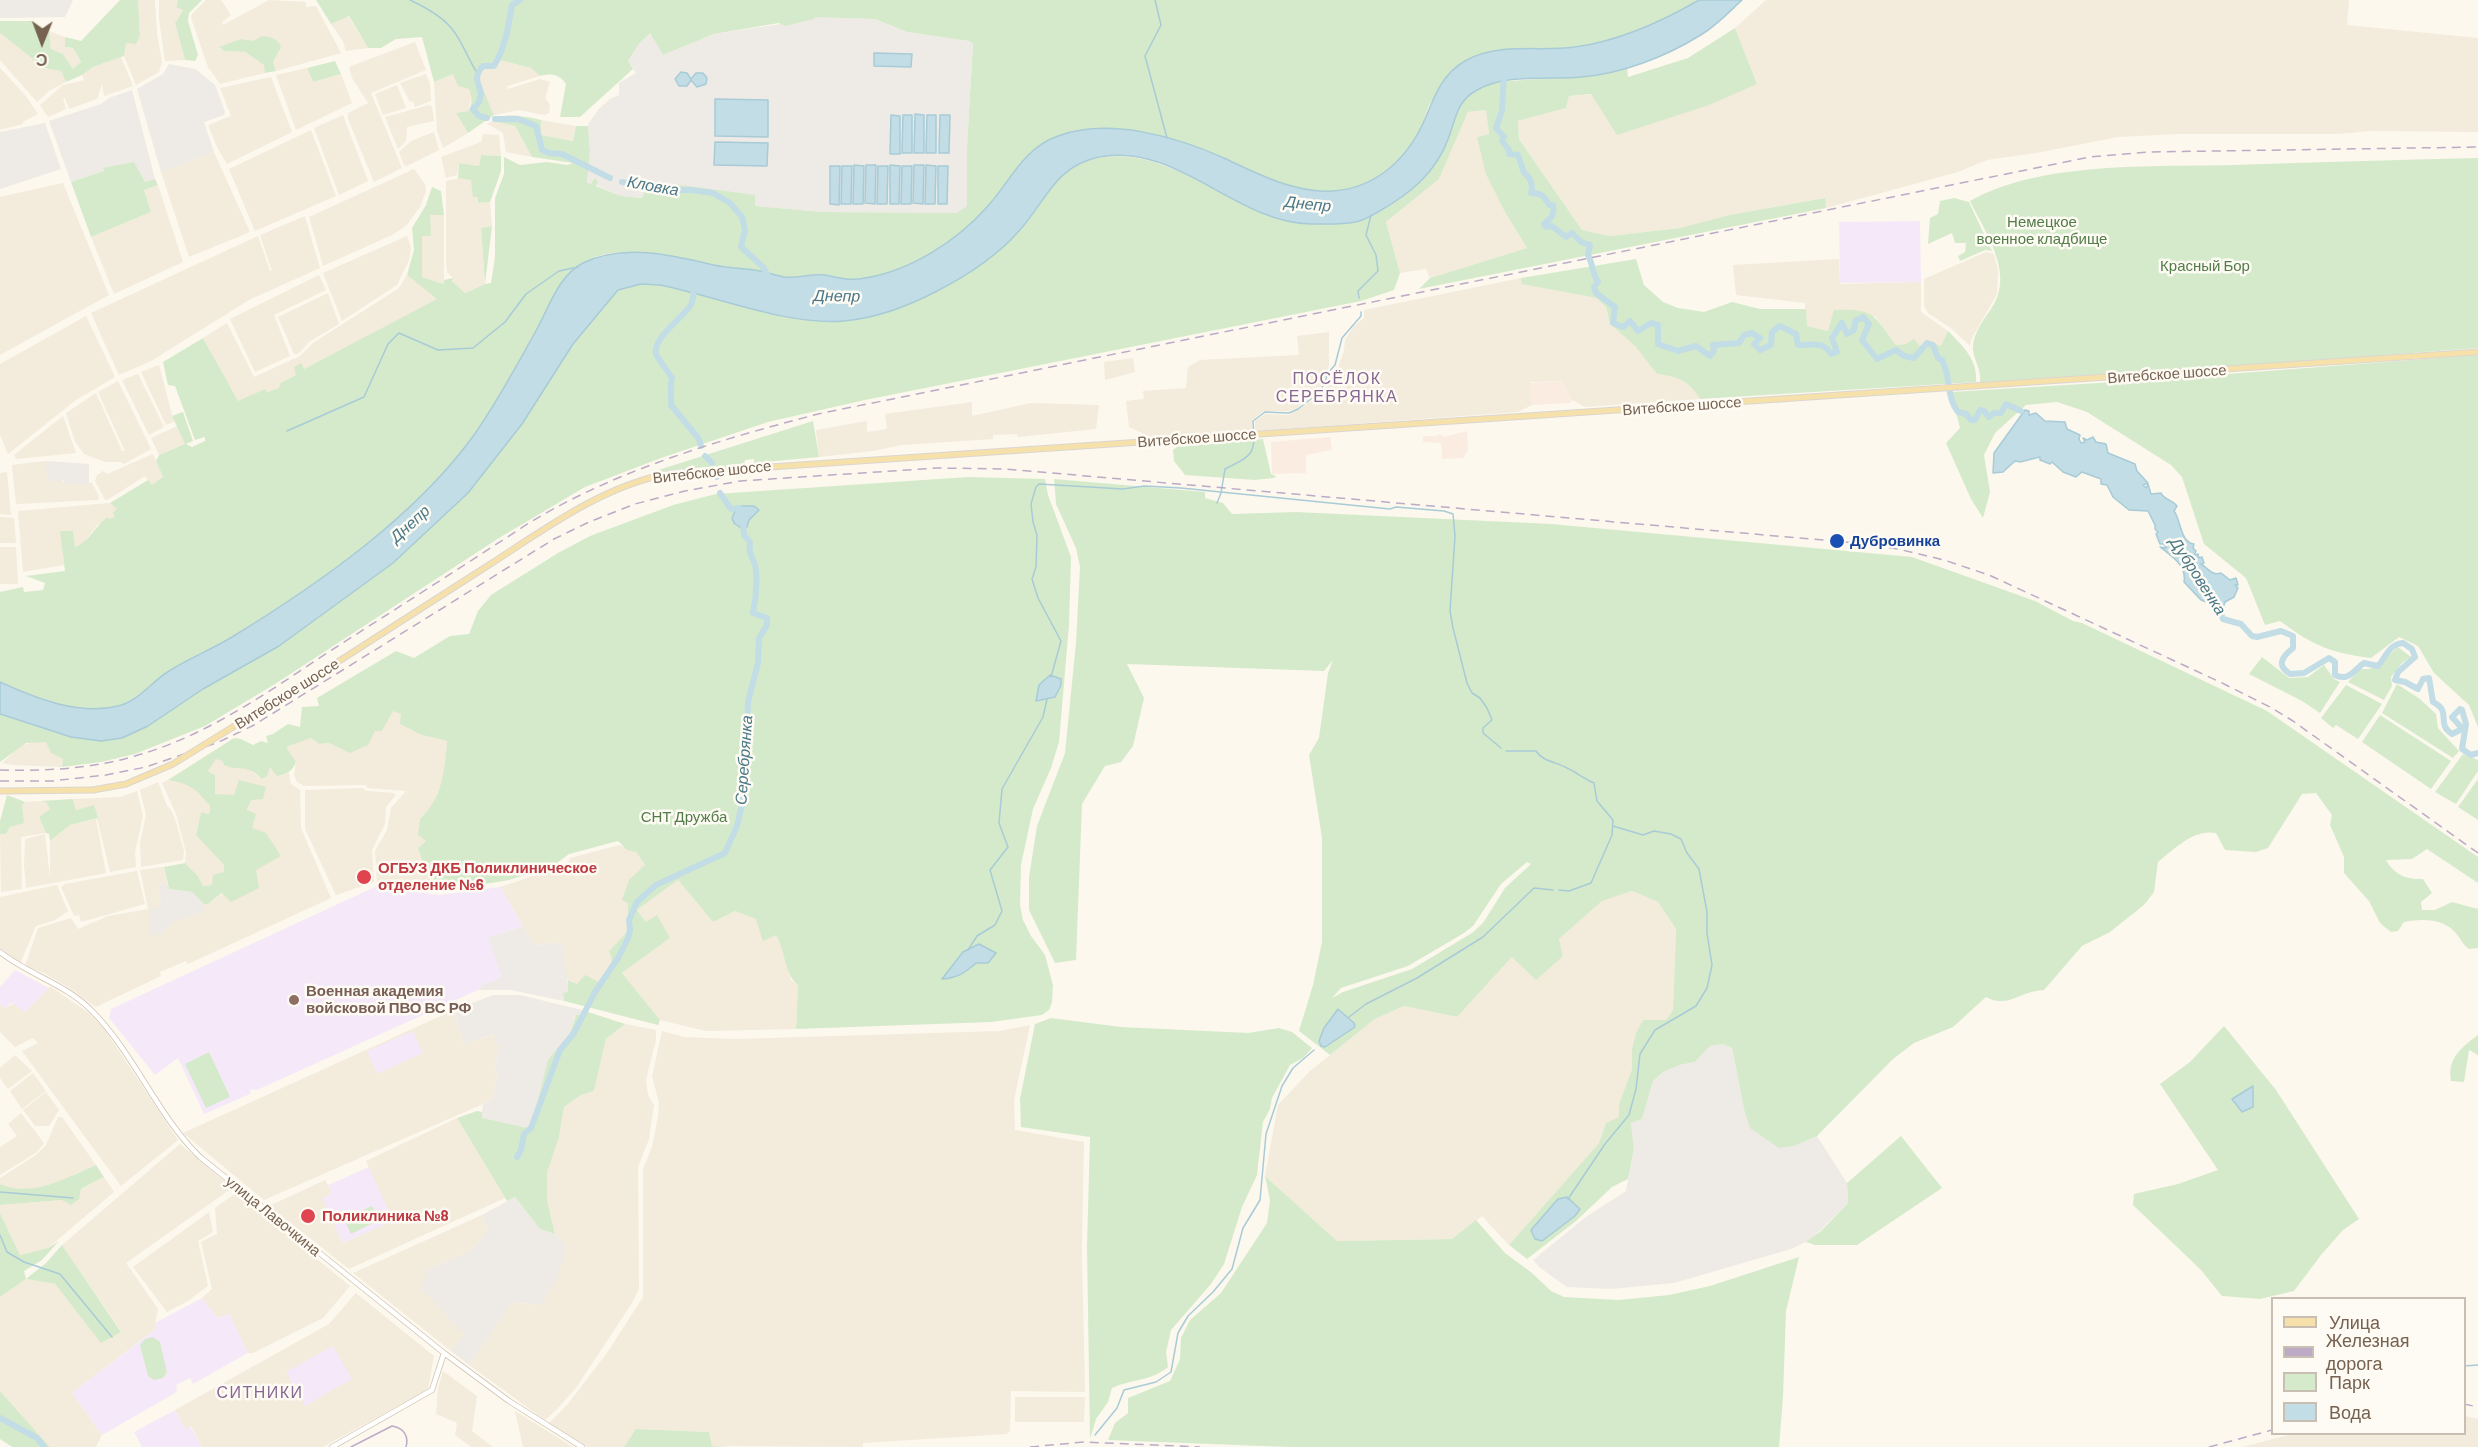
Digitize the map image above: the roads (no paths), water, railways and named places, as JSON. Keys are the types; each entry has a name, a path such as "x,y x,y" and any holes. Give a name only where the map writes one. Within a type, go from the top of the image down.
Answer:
{"main road":[{"name":"Витебское шоссе","path":"1,791 85,790 126,784 173,764 606,493 640,480 666,474 2478,352"},
{"name":"улица Лавочкина","path":"0,952 68,992 93,1010 188,1145 444,1353 509,1401 582,1447"},
{"path":"332,1447 432,1390 444,1353"}],"water":[{"name":"Днепр","path":"1699,0 1742,0 1721,20 1686,44 1642,63 1596,75 1501,81 1470,94 1461,104 1444,150 1429,172 1401,198 1358,221 1311,224 1284,220 1257,211 1181,171 1154,161 1127,156 1099,157 1072,168 1061,176 1019,231 982,264 928,296 881,314 844,321 799,319 775,315 660,285 641,284 618,290 573,344 522,424 468,493 393,563 279,646 203,689 148,726 122,738 101,741 71,737 0,714 0,682 42,699 73,707 88,709 125,704 139,696 169,671 264,617 363,547 423,494 474,435 507,383 561,283 567,275 583,263 614,253 631,252 665,255 784,277 825,275 854,279 882,274 899,269 932,253 962,231 987,207 1026,157 1046,141 1078,131 1099,128 1144,132 1187,143 1291,186 1319,191 1349,189 1377,177 1400,158 1418,133 1445,79 1450,72 1465,61 1491,52 1575,47 1608,40 1655,23"},
{"path":"874,53 912,54 911,67 874,66"},
{"path":"681,72 687,73 691,79 696,73 703,73 707,78 706,84 697,87 691,80 687,86 679,86 675,79"},
{"path":"715,99 768,100 768,137 715,136"},
{"path":"915,114 924,115 924,153 914,153"},
{"path":"891,115 900,116 900,154 890,154"},
{"path":"903,115 912,115 912,153 902,153"},
{"path":"927,115 936,115 936,153 926,153"},
{"path":"940,115 950,115 949,153 939,153"},
{"path":"715,142 768,143 767,166 714,165"},
{"path":"854,165 864,166 863,204 853,204"},
{"path":"866,165 876,165 875,204 865,203"},
{"path":"890,165 900,166 899,204 890,204"},
{"path":"914,165 924,165 923,204 913,203"},
{"path":"926,165 936,166 935,204 925,204"},
{"path":"830,166 840,166 839,205 830,204"},
{"path":"842,166 852,166 851,204 841,204"},
{"path":"878,166 888,166 887,204 877,204"},
{"path":"902,166 912,166 911,204 901,204"},
{"path":"938,166 948,166 947,204 938,204"},
{"path":"2025,410 2029,411 2029,415 2036,413 2045,421 2065,422 2067,429 2080,435 2081,443 2085,442 2083,438 2087,440 2093,437 2096,442 2106,444 2108,453 2135,464 2137,471 2148,483 2143,485 2146,488 2148,484 2151,494 2161,493 2177,506 2174,511 2183,535 2194,544 2193,548 2196,551 2194,555 2198,554 2199,558 2202,557 2204,563 2201,564 2213,573 2221,573 2230,580 2236,578 2238,585 2235,585 2238,588 2234,597 2225,602 2222,611 2218,613 2212,604 2201,600 2184,582 2181,566 2160,547 2166,548 2164,544 2160,544 2156,534 2158,532 2148,511 2129,510 2113,497 2107,485 2101,484 2101,479 2082,472 2076,477 2063,472 2052,462 2050,464 2040,460 2040,457 2015,461 2003,472 1993,473 1994,453"},
{"path":"737,506 754,506 759,510 749,520 747,527 741,528 734,523 732,518"},
{"path":"1050,675 1061,679 1061,685 1055,697 1036,701 1039,685"},
{"path":"979,944 996,953 988,963 976,963 960,974 942,979 963,952"},
{"path":"1338,1009 1354,1023 1355,1027 1325,1047 1321,1046 1319,1041 1324,1028"},
{"path":"2253,1086 2253,1107 2242,1112 2232,1099"},
{"path":"1567,1197 1580,1209 1575,1216 1542,1241 1535,1239 1531,1230 1558,1199"}],"waterway":[{"path":"410,0 433,12 448,24 478,74"},
{"name":"Кловка","path":"487,118 479,116 473,109 479,102 481,93 477,80 478,73 483,66 494,66 504,44 512,5 520,0"},
{"path":"1155,0 1161,25 1145,56 1167,138"},
{"name":"Дубровенка","path":"1504,74 1502,111 1496,128 1504,137 1502,141 1509,150 1509,154 1518,155 1524,173 1531,182 1531,193 1540,194 1549,205 1553,205 1552,216 1544,224 1546,227 1552,226 1566,237 1572,233 1581,242 1590,245 1588,255 1598,282 1594,287 1596,293 1615,307 1613,323 1623,327 1630,321 1638,331 1651,323 1658,325 1658,344 1678,351 1696,346 1710,356 1714,351 1713,345 1739,343 1744,335 1752,333 1760,338 1754,344 1760,350 1771,345 1772,332 1780,326 1796,334 1798,345 1821,345 1831,354 1837,352 1832,338 1842,323 1847,334 1854,330 1855,321 1863,317 1869,324 1862,340 1877,359 1896,350 1904,356 1914,358 1927,343 1933,345 1938,358 1945,366 1954,406 1958,412 1966,414 1971,420 1975,420 1980,410 1989,417 1994,413 2001,413 2006,404 2021,411"},
{"name":"Кловка","path":"495,119 518,119 536,126 542,150 562,154 610,178"},
{"name":"Кловка","path":"622,182 658,190 713,193 730,203 742,217 745,230 741,247 763,267 769,278"},
{"path":"1359,298 1358,291 1378,271 1376,255 1366,235 1371,215"},
{"path":"287,431 364,397 388,344 399,333 438,350 473,348 505,322 526,294 559,271 578,267"},
{"name":"Серебрянка","path":"694,286 691,305 663,335 656,348 656,354 672,378 671,405 699,439 701,446"},
{"path":"1217,503 1225,469 1251,452 1254,440 1253,421 1265,412 1289,413 1316,395 1325,384 1327,374 1335,365 1342,338 1361,316 1361,312"},
{"name":"Серебрянка","path":"705,456 712,463"},
{"path":"1051,677 1061,641 1038,598 1032,579 1036,567 1037,535 1031,504 1039,484 1123,489 1144,486 1181,488 1390,509 1396,507 1444,511 1453,514 1455,536 1450,611 1453,628 1467,683 1472,693 1480,698 1487,708 1492,720 1483,728 1483,733 1501,748"},
{"name":"Серебрянка","path":"720,493 731,509 740,508 741,510"},
{"name":"Серебрянка","path":"517,1157 524,1134 531,1128 560,1050 574,1033 595,992 618,958 628,938 629,920 637,902 656,885 725,853 737,826 745,792 748,702 758,663 759,638 767,625 767,618 753,613 756,570 750,551 750,542 744,535 743,520"},
{"name":"Дубровенка","path":"2218,606 2223,619 2241,624 2252,636 2257,637 2281,631 2293,636 2293,648 2282,661 2283,667 2290,674 2304,673 2329,658 2335,662 2335,675 2344,677 2364,663 2378,666 2391,648 2403,643 2412,649 2415,657 2398,672 2395,680 2418,689 2423,679 2429,678 2433,702 2442,710 2447,730 2452,734 2460,730 2460,726 2452,717 2460,709 2462,710 2466,724 2462,749 2471,755 2478,753"},
{"path":"968,950 977,936 995,925 1002,911 990,870 1008,847 999,823 1002,789 1043,717 1047,699"},
{"path":"1506,751 1536,751 1546,760 1563,766 1594,783 1597,801 1613,820 1612,835 1591,883 1569,891 1559,890"},
{"path":"1568,1199 1605,1144 1629,1115 1636,1089 1640,1054 1655,1030 1696,1006 1707,988 1712,965 1707,933 1707,912 1699,869 1687,853 1681,839 1671,834 1654,831 1643,835 1613,826"},
{"path":"1349,1017 1366,1004 1417,978 1483,937 1534,888 1553,890"},
{"path":"1095,1435 1117,1408 1124,1390 1156,1382 1171,1372 1178,1333 1188,1316 1213,1292 1232,1269 1243,1228 1260,1200 1266,1134 1282,1086 1293,1068 1314,1050"},
{"path":"0,1192 73,1198"},
{"path":"0,1235 7,1252 24,1262 60,1274 112,1337"},
{"path":"2466,1366 2478,1365"},
{"path":"0,1418 37,1438 44,1447"}],"tram line":[{"path":"351,1447 392,1426 405,1433 406,1447"}],"railway":[{"path":"0,770 51,769 102,764 135,756 187,737 260,697 562,504 669,458 818,414 2090,157 2149,152 2478,147"},
{"path":"0,781 52,781 106,775 146,767 219,742 254,725 554,539 635,504 685,491 740,481 937,468 1006,469 1857,543 1898,549 1944,560 1989,575 2270,707 2478,853"},
{"path":"2466,1404 2478,1407"},
{"path":"2209,1447 2271,1430"},
{"path":"1030,1447 1084,1442 1200,1447"}],"place":[{"name":"Дубровинка","path":"1837,541"},
{"name":"ОГБУЗ ДКБ Поликлиническое отделение №6","path":"364,877"},
{"name":"Военная академия войсковой ПВО ВС РФ","path":"294,1000"},
{"name":"Поликлиника №8","path":"308,1216"}],"district":[{"name":"ПОСЁЛОК СЕРЕБРЯНКА","path":"1337,388"},
{"name":"СИТНИКИ","path":"260,1393"}],"park label":[{"name":"Немецкое военное кладбище","path":"2042,230"},
{"name":"Красный Бор","path":"2205,266"},
{"name":"СНТ Дружба","path":"684,817"}]}
